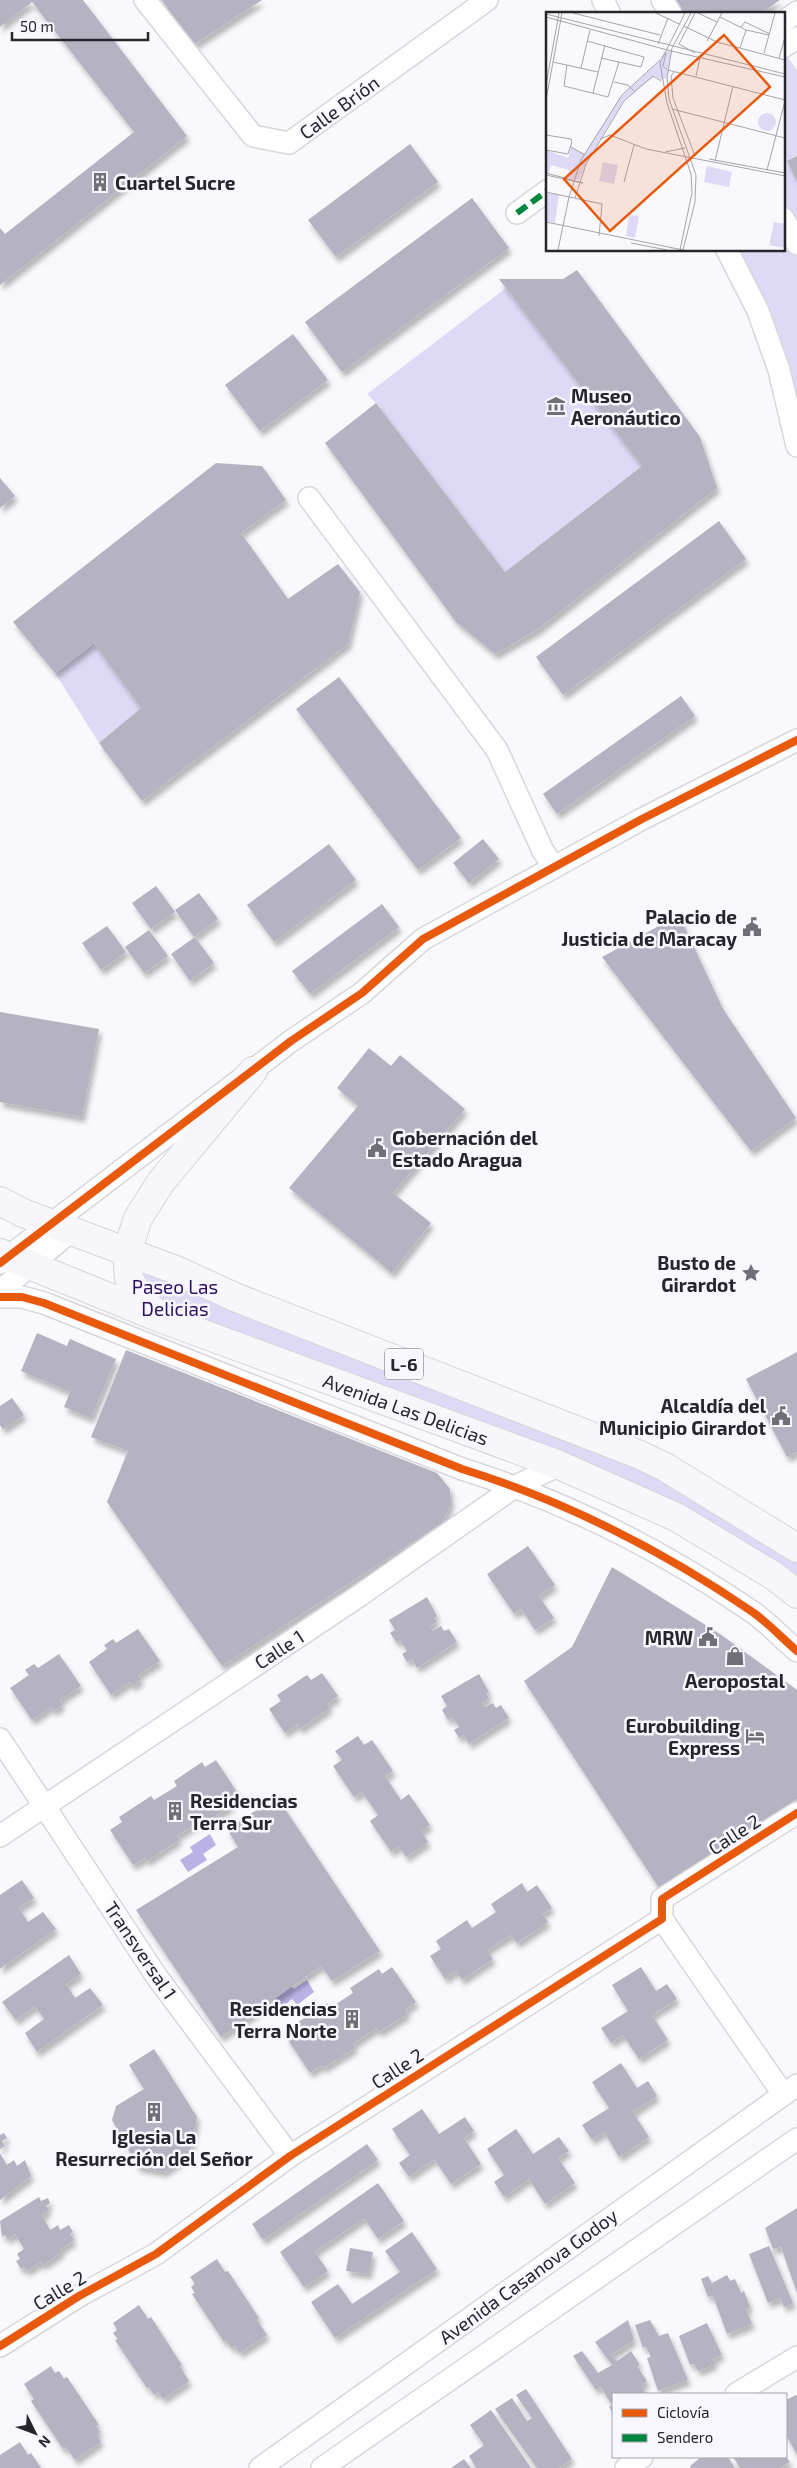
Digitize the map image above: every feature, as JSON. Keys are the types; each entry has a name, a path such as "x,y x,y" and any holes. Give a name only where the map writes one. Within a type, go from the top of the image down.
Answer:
{"main road":[{"name":"L-6","path":"160,1318 140,1299 129,1279 127,1252 138,1218 161,1182 253,1072"},
{"name":"Avenida Las Delicias","path":"0,1201 61,1227 176,1270 237,1298 640,1454 682,1477 797,1548"},
{"name":"Avenida Las Delicias","path":"10,1260 160,1318 559,1465 676,1516 774,1576 797,1594"}],"street":[{"name":"Calle Brión","path":"145,0 253,136 289,143 486,0"},
{"path":"603,0 609,12"},
{"path":"662,0 670,12"},
{"path":"784,21 797,12"},
{"path":"784,46 797,38"},
{"path":"517,212 546,192"},
{"path":"784,220 797,244"},
{"path":"728,251 788,375 797,443"},
{"path":"309,498 497,750 544,851 554,867"},
{"path":"0,1291 10,1260 61,1227 291,1041 362,993 423,939 642,819 797,740"},
{"path":"0,1297 22,1297 44,1303 462,1469 516,1486 650,1549 756,1614 797,1651"},
{"name":"Calle 1","path":"0,1836 359,1596 516,1486 559,1465"},
{"name":"Transversal 1","path":"0,1739 157,1977 290,2156"},
{"name":"Calle 2","path":"0,2346 79,2296 156,2254 290,2156 662,1919 662,1899 797,1813"},
{"path":"662,1919 790,2089"},
{"name":"Avenida Casanova Godoy","path":"260,2468 790,2089"},
{"name":"Avenida Casanova Godoy","path":"322,2468 797,2139"},
{"path":"738,2393 797,2357"},
{"path":"626,2468 641,2458"}],"green space":[{"path":"784,52 797,70 797,402 735,251 784,251"},
{"path":"506,288 642,466 505,572 376,403 367,394"},
{"path":"94,643 141,708 99,743 55,673"},
{"name":"Paseo Las Delicias","path":"127,1252 525,1411 797,1548 797,1594 677,1517 160,1318"}],"shaded area":[{"path":"210,1834 216,1845 203,1854 207,1860 188,1872 180,1860 193,1852 190,1847"},
{"path":"307,1980 314,1992 297,2005 292,1999 280,2009 271,1999 290,1985 294,1989"}],"building":[{"name":"Cuartel Sucre","path":"0,0 83,0 187,136 0,285 0,228 5,234 134,132 32,2 0,27"},
{"path":"161,0 262,0 195,44"},
{"path":"675,0 780,0 764,12 683,12"},
{"path":"410,144 438,182 336,257 308,220"},
{"path":"797,156 797,181 787,161"},
{"path":"472,198 509,248 342,372 305,322"},
{"path":"577,270 700,437 717,488 537,630 495,654 456,622 325,443 376,403 505,572 642,466 499,279 563,279"},
{"path":"293,334 328,380 260,431 225,385"},
{"path":"216,463 262,466 286,500 241,533 288,599 338,564 360,592 348,644 142,801 99,743 141,708 94,643 55,673 13,622"},
{"path":"0,478 15,496 0,508"},
{"path":"719,521 746,559 563,695 536,657"},
{"path":"339,677 461,838 418,870 296,709"},
{"path":"681,696 695,716 557,814 543,794"},
{"path":"483,839 499,859 469,883 453,863"},
{"path":"329,844 356,880 274,942 247,905"},
{"path":"156,886 175,912 151,929 132,903"},
{"path":"199,893 218,919 194,937 175,910"},
{"path":"382,904 399,927 310,994 292,971"},
{"path":"679,915 723,1009 796,1118 751,1151 602,957"},
{"path":"107,926 126,952 101,970 82,943"},
{"path":"149,930 168,956 144,973 125,947"},
{"path":"195,937 214,963 190,981 171,954"},
{"path":"0,1012 99,1029 82,1117 0,1102"},
{"name":"Gobernación del Estado Aragua","path":"369,1048 391,1066 400,1055 465,1109 393,1193 431,1223 392,1273 289,1188 358,1106 337,1088"},
{"path":"37,1333 67,1346 70,1339 116,1359 91,1418 64,1407 70,1392 21,1371"},
{"path":"126,1350 437,1473 450,1489 451,1504 442,1523 222,1666 107,1502 128,1451 91,1437"},
{"name":"Alcaldía del Municipio Girardot","path":"797,1352 797,1452 787,1457 746,1379"},
{"path":"12,1398 24,1415 3,1429 0,1425 0,1406"},
{"path":"528,1546 555,1585 539,1596 554,1618 535,1630 521,1609 514,1614 487,1574"},
{"path":"612,1567 720,1634 797,1690 797,1799 659,1888 524,1681 572,1647"},
{"path":"427,1597 437,1616 434,1618 437,1622 430,1626 433,1631 441,1626 444,1631 449,1629 457,1642 417,1668 412,1659 407,1662 402,1654 407,1651 400,1640 397,1643 390,1633 395,1630 389,1620"},
{"path":"138,1629 160,1661 138,1675 141,1680 132,1686 130,1682 111,1695 89,1662 107,1649 104,1645 113,1639 116,1643"},
{"path":"59,1654 81,1686 60,1700 62,1705 54,1711 51,1707 32,1720 10,1688 29,1675 25,1670 34,1664 38,1668"},
{"path":"322,1673 338,1696 327,1704 330,1708 300,1729 297,1724 285,1733 269,1709 281,1701 277,1695 307,1675 311,1680"},
{"path":"479,1674 489,1692 486,1694 489,1698 482,1703 485,1707 493,1703 496,1708 501,1705 509,1718 469,1744 464,1735 459,1738 454,1730 459,1727 452,1717 448,1720 442,1710 447,1706 441,1696"},
{"path":"358,1736 364,1745 372,1740 393,1771 385,1776 401,1800 409,1794 430,1825 421,1831 428,1842 406,1857 399,1846 391,1852 370,1821 378,1815 362,1792 354,1797 333,1766 342,1760 335,1751"},
{"name":"Residencias Terra Sur","path":"216,1760 239,1795 228,1802 231,1806 202,1825 200,1821 177,1836 179,1840 147,1861 145,1858 133,1865 110,1830 122,1822 119,1817 151,1796 154,1800 177,1786 174,1781 202,1762 205,1767"},
{"path":"277,1797 380,1951 332,1981 321,1966 221,2037 136,1910 238,1847 227,1829"},
{"path":"22,1880 34,1898 19,1908 28,1922 43,1912 56,1929 0,1969 0,1895"},
{"path":"522,1883 527,1892 537,1885 552,1908 542,1914 548,1922 517,1943 511,1935 487,1950 493,1959 462,1980 456,1971 445,1979 430,1956 441,1949 436,1941 467,1920 472,1928 496,1912 491,1904"},
{"path":"69,1955 81,1974 66,1984 75,1998 90,1988 103,2005 37,2052 25,2033 44,2019 35,2006 16,2020 2,2002"},
{"name":"Residencias Terra Norte","path":"392,1967 416,2002 405,2010 408,2014 379,2032 376,2028 353,2044 355,2048 323,2068 321,2065 310,2073 286,2037 299,2029 295,2024 328,2003 330,2008 353,1993 350,1988 379,1969 382,1974"},
{"path":"641,1967 656,1991 667,1984 677,1999 652,2015 668,2040 639,2059 623,2035 611,2043 601,2028 628,2011 612,1985"},
{"name":"Iglesia La Resurreción del Señor","path":"154,2049 197,2117 190,2154 164,2172 138,2167 112,2120 116,2106 144,2089 129,2065"},
{"path":"621,2063 637,2088 648,2081 657,2096 633,2112 649,2137 619,2157 604,2132 592,2140 582,2125 609,2108 592,2082"},
{"path":"422,2109 439,2134 465,2117 474,2131 464,2138 481,2164 451,2184 434,2159 409,2177 399,2163 410,2155 392,2129"},
{"path":"516,2129 533,2154 559,2137 569,2151 558,2158 575,2183 545,2204 529,2179 504,2197 494,2182 504,2175 487,2149"},
{"path":"4,2133 7,2138 2,2141 5,2146 0,2149 0,2135"},
{"path":"367,2144 378,2160 263,2240 252,2224"},
{"path":"0,2153 7,2165 14,2160 17,2166 25,2160 31,2176 0,2200"},
{"path":"378,2183 404,2221 378,2239 364,2218 315,2252 328,2271 304,2287 280,2252"},
{"path":"39,2197 41,2201 48,2198 50,2203 46,2206 49,2210 42,2215 50,2230 58,2225 60,2230 69,2225 73,2232 70,2234 74,2240 60,2250 62,2252 43,2265 41,2262 27,2271 24,2267 21,2269 16,2261 20,2259 17,2254 24,2249 15,2234 8,2239 5,2235 2,2237 0,2221"},
{"path":"797,2208 797,2293 781,2247 773,2249 765,2228"},
{"path":"412,2232 437,2269 335,2338 311,2302 338,2284 352,2304 400,2272 385,2251"},
{"path":"769,2246 793,2303 784,2307 780,2298 768,2303 749,2254"},
{"path":"350,2248 373,2252 369,2274 346,2271"},
{"path":"217,2259 225,2272 228,2271 259,2318 257,2320 267,2335 240,2353 235,2346 232,2349 226,2340 224,2342 192,2294 195,2293 191,2287 195,2284 190,2277"},
{"path":"727,2275 730,2281 735,2279 741,2293 744,2291 750,2307 746,2309 752,2324 727,2334 713,2296 708,2297 701,2279 708,2276 712,2283"},
{"path":"139,2305 148,2319 151,2317 182,2365 180,2366 189,2381 163,2399 158,2392 154,2395 149,2387 147,2388 115,2340 118,2339 113,2333 117,2330 113,2323"},
{"path":"628,2320 634,2340 611,2355 617,2361 631,2351 640,2365 637,2366 647,2381 641,2387 645,2393 612,2393 612,2405 600,2386 596,2390 573,2356 582,2351 598,2373 612,2365 595,2342"},
{"path":"650,2320 659,2336 668,2333 688,2380 658,2391 647,2358 651,2357 646,2346 643,2348 635,2325"},
{"path":"707,2323 722,2355 713,2359 715,2364 698,2371 694,2364 690,2365 679,2336"},
{"path":"51,2366 55,2373 59,2371 64,2379 67,2377 99,2425 96,2426 100,2432 97,2435 101,2442 75,2460 66,2447 63,2449 31,2401 34,2399 24,2384"},
{"path":"526,2389 572,2459 559,2468 537,2468 495,2409 512,2398 527,2421 532,2418 516,2395"},
{"path":"797,2396 797,2455 787,2437 787,2400"},
{"path":"491,2410 531,2468 476,2468 469,2456 484,2445 470,2425"},
{"path":"20,2442 28,2455 31,2453 41,2468 0,2468 0,2455"},
{"path":"700,2458 729,2458 735,2468 691,2468 690,2466"},
{"path":"734,2458 787,2458 790,2462 781,2468 740,2468"},
{"path":"464,2459 471,2468 451,2468"}],"marked path":[{"path":"517,213 546,192"}],"cycle path":[{"path":"0,1263 291,1041 362,993 423,939 642,819 797,740"},
{"path":"0,1297 22,1297 44,1303 462,1469 539,1496 613,1530 685,1569 760,1617 797,1651"},
{"path":"0,2346 79,2296 156,2254 290,2156 662,1919 662,1899 797,1813"}],"place":[{"name":"Cuartel Sucre","path":"100,182"},
{"name":"Museo Aeronáutico","path":"556,406"},
{"name":"Palacio de Justicia de Maracay","path":"752,927"},
{"name":"Gobernación del Estado Aragua","path":"377,1148"},
{"name":"Busto de Girardot","path":"751,1273"},
{"name":"Alcaldía del Municipio Girardot","path":"781,1416"},
{"name":"MRW","path":"708,1637"},
{"name":"Aeropostal","path":"735,1656"},
{"name":"Eurobuilding Express","path":"755,1736"},
{"name":"Residencias Terra Sur","path":"175,1811"},
{"name":"Residencias Terra Norte","path":"352,2019"},
{"name":"Iglesia La Resurreción del Señor","path":"154,2112"}]}
